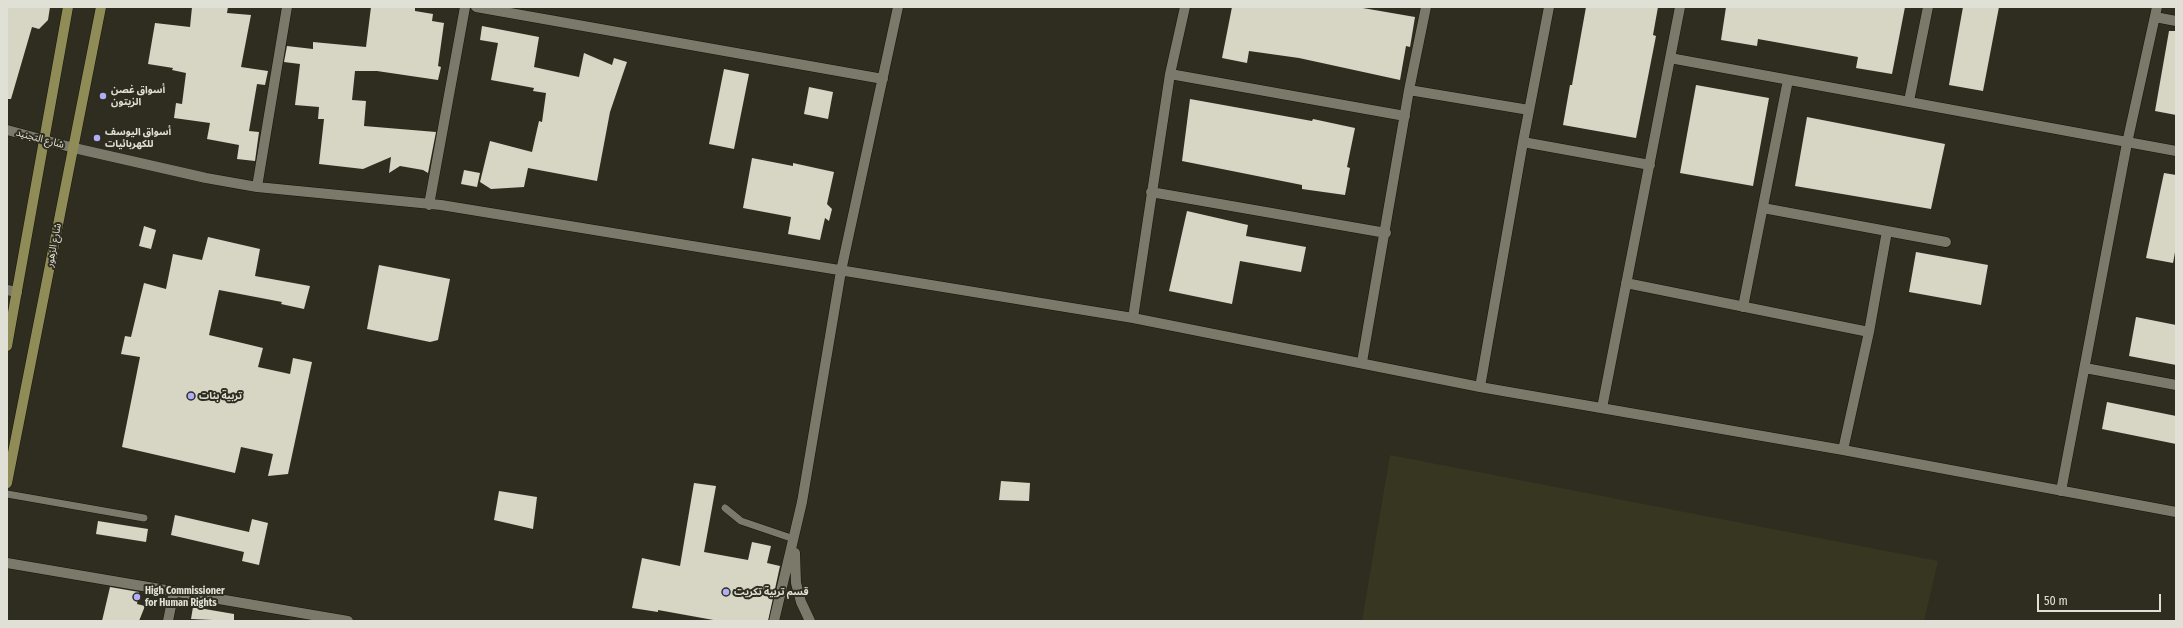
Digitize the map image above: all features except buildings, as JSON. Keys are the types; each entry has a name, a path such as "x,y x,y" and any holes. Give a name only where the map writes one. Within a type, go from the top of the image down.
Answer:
{"main road":[{"path":"7,346 12,291 43,140 68,7"},
{"name":"شارع الزهور","path":"7,483 102,7"}],"street":[{"path":"257,187 288,7"},
{"path":"429,205 464,7"},
{"path":"476,7 883,79"},
{"path":"774,621 794,539 841,271 898,7"},
{"path":"1132,318 1170,74 1185,7"},
{"path":"1362,362 1386,233 1409,90 1426,7"},
{"path":"1480,386 1523,142 1549,7"},
{"path":"1602,408 1680,7"},
{"path":"1909,101 1928,7"},
{"path":"2061,491 2127,143 2156,12 2176,21"},
{"path":"1670,58 1909,101 2176,152"},
{"path":"1170,74 1405,116"},
{"path":"1743,306 1788,80"},
{"path":"1409,90 1529,110"},
{"name":"شارع التجنيد","path":"7,130 74,148 206,178 257,187 457,207 1132,318 1480,386 1843,450 2176,512"},
{"path":"1523,142 1650,165"},
{"path":"1151,192 1386,233"},
{"path":"1763,208 1946,242"},
{"path":"1843,450 1868,332 1887,231"},
{"path":"1626,283 1868,332"},
{"path":"2084,368 2176,385"},
{"path":"794,539 796,582 810,621"},
{"path":"7,563 346,621"},
{"path":"168,621 174,591"}],"lane":[{"path":"7,494 144,518"},
{"path":"725,508 741,521 794,539"}],"shaded area":[{"path":"1390,455 1938,561 1924,621 1362,621"}],"place":[{"name":"أسواق غصن الزيتون","path":"103,96"},
{"name":"أسواق اليوسف للكهربائيات","path":"97,138"},
{"name":"تربية بنات","path":"191,396"},
{"name":"قسم تربية تكريت","path":"726,592"},
{"name":"High Commissioner for Human Rights","path":"137,597"}]}
